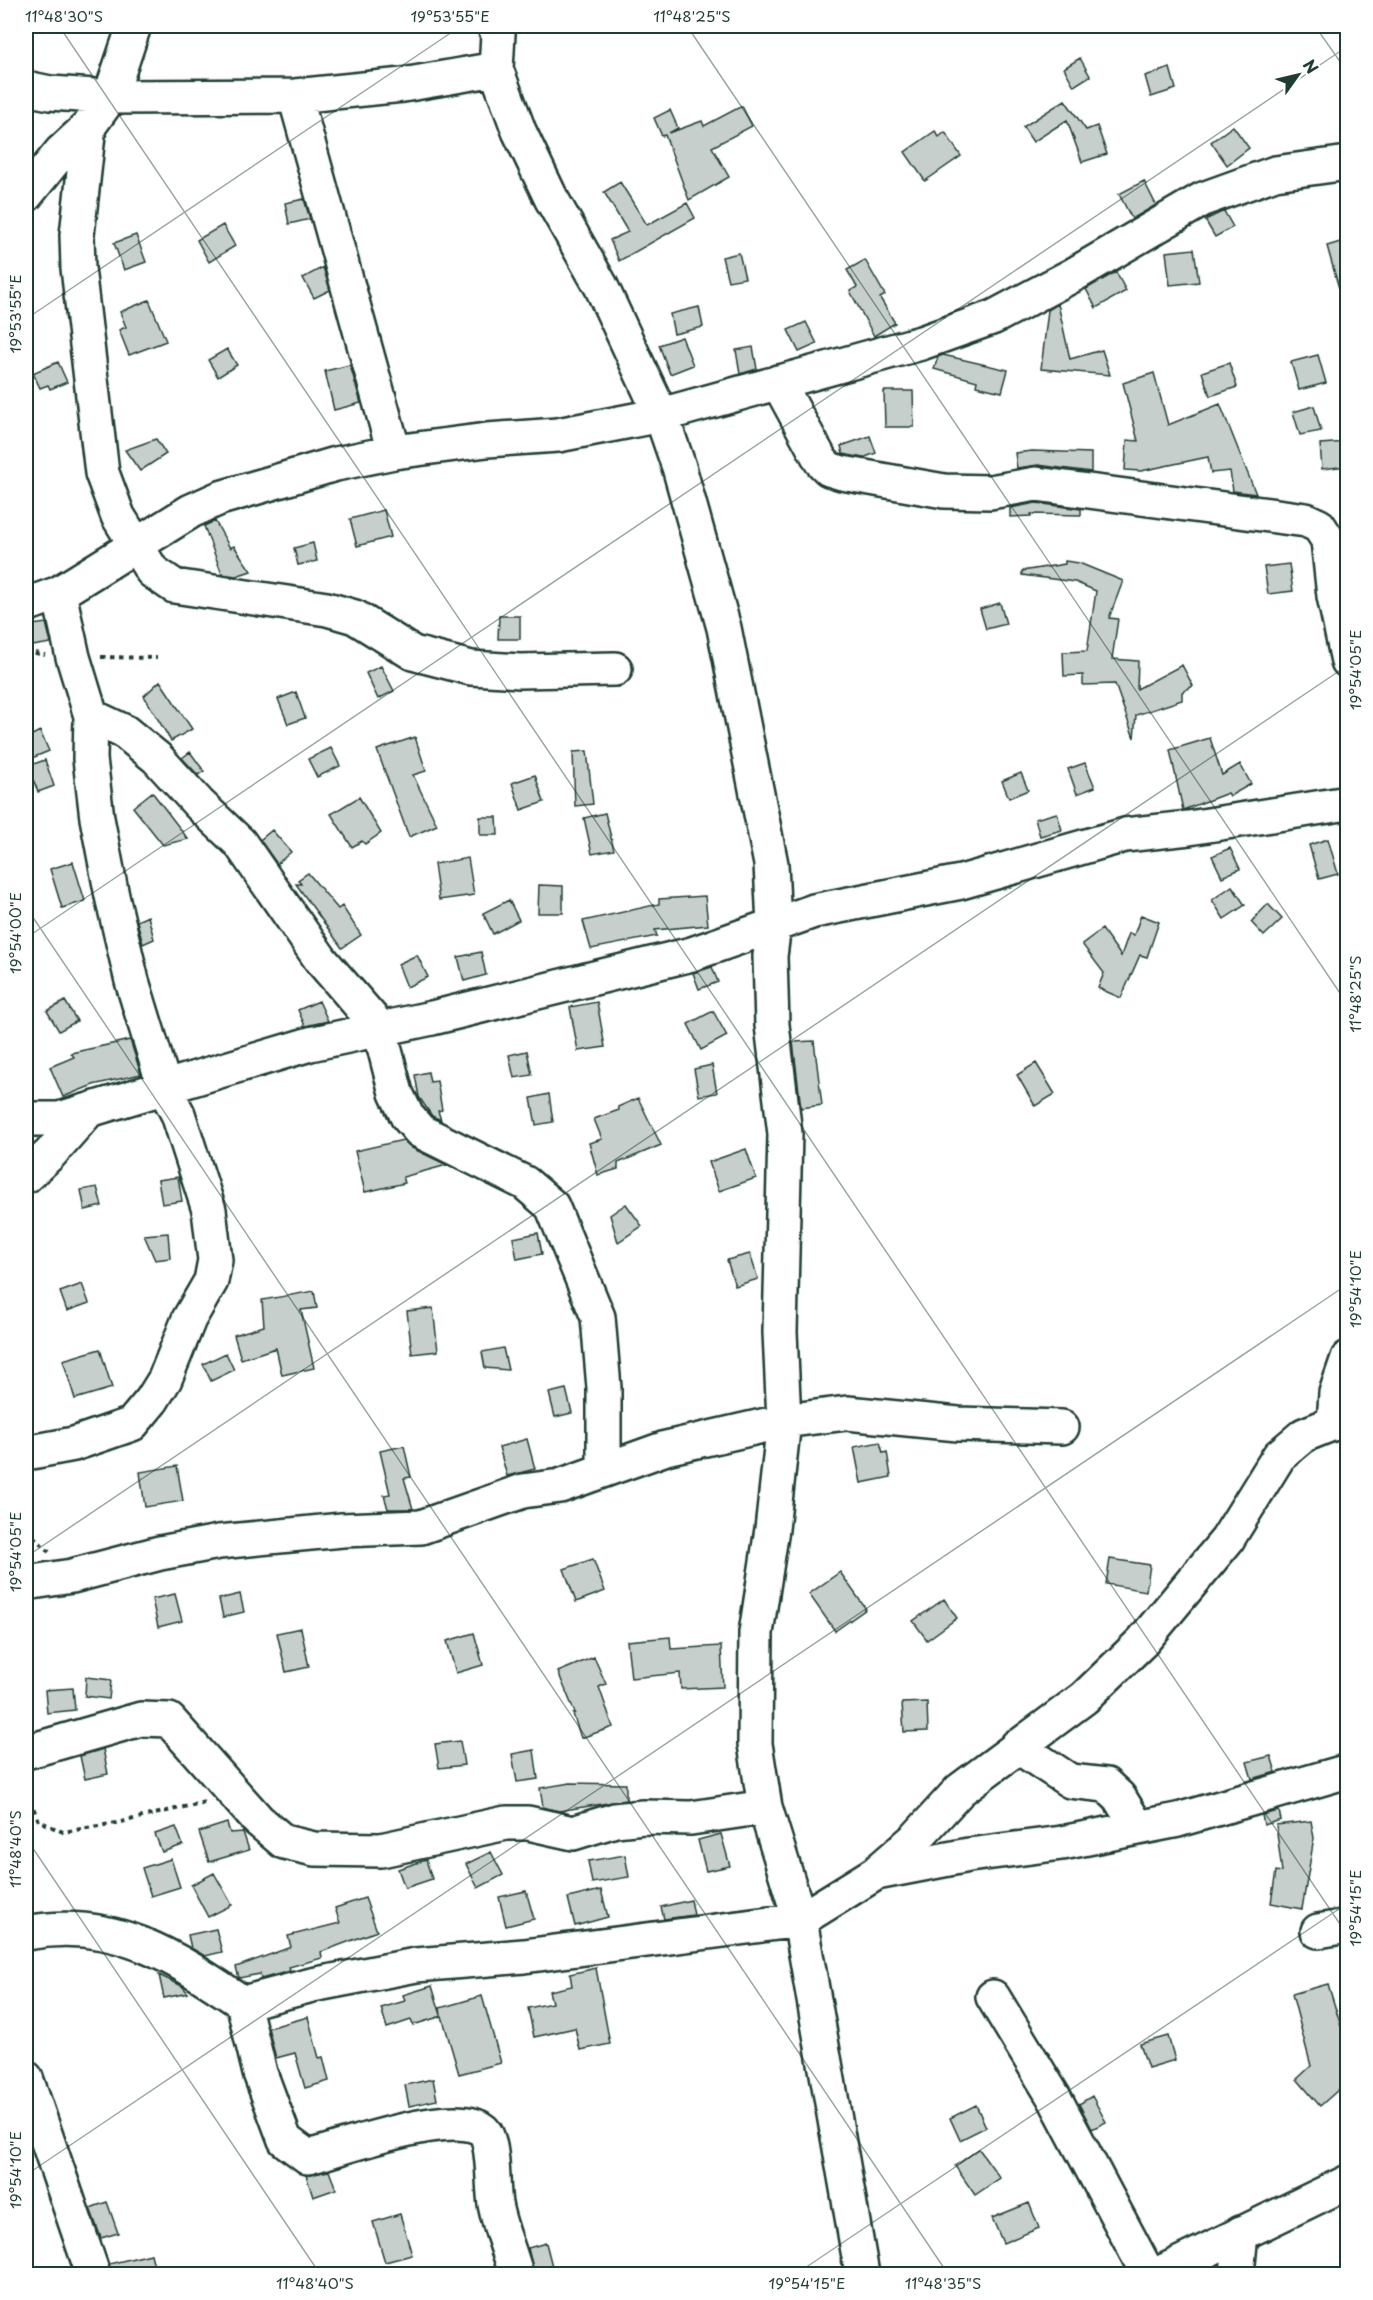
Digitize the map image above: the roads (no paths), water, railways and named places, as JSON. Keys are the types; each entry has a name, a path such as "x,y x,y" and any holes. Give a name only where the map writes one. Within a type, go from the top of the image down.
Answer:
{"street":[{"path":"26,195 61,152 89,126 110,97 134,26"},
{"path":"499,28 496,69 523,141 551,198 601,286 661,415 704,550 724,628 771,864 774,926 770,956 772,1025 785,1134 780,1280 784,1421 772,1529 756,1633 755,1744 765,1807 800,1920 862,2274"},
{"path":"26,88 50,93 110,97 295,96 403,85 496,69"},
{"path":"295,96 394,452"},
{"path":"89,126 77,235 84,325 102,473 108,494 136,547 152,571 174,586 327,609 355,617 413,653 471,668 520,671 615,669"},
{"path":"26,605 59,593 192,511 220,498 336,464 394,452 487,440 558,435 661,415 921,343 994,317 1075,274 1203,199 1240,183 1275,173 1347,163"},
{"path":"778,381 821,461 829,470 944,491 990,492 1036,484 1306,520 1319,526 1328,540 1334,596 1347,661"},
{"path":"26,1453 74,1444 132,1424 165,1380 189,1319 211,1281 215,1260 209,1210 178,1114 165,1089 132,981 112,896 97,818 90,759 91,716 73,657 59,593"},
{"path":"91,716 125,732 157,758 199,804 240,843 321,960 379,1027 396,1093 407,1116 420,1131 525,1183 552,1206 598,1317 604,1388 604,1469"},
{"path":"26,1119 59,1119 276,1054 379,1027 432,1018 692,954 814,911 961,882 1073,848 1125,835 1189,828 1347,803"},
{"path":"26,1176 51,1155 88,1111"},
{"path":"243,2003 312,1985 416,1965 524,1956 800,1920 876,1873 916,1838 960,1790 1084,1698 1142,1642 1227,1540 1279,1456 1304,1435 1341,1423 1336,1393 1347,1358"},
{"path":"26,1583 72,1576 160,1553 219,1542 342,1530 421,1527 485,1502 523,1491 560,1486 666,1448 784,1421 847,1413 958,1424 1062,1427"},
{"path":"26,1752 141,1719 169,1720 235,1794 284,1842 314,1849 381,1850 506,1823 528,1823 573,1833 615,1820 643,1817 691,1818 765,1807"},
{"path":"1017,1746 1070,1781 1106,1785 1119,1797 1138,1828"},
{"path":"876,1873 969,1855 1062,1843 1178,1820 1347,1772"},
{"path":"26,1933 89,1929 117,1934 182,1965 243,2003 260,2073 285,2140 308,2157 427,2124 462,2122 473,2124 483,2130 488,2137 495,2206 516,2274"},
{"path":"993,1997 1060,2108 1148,2274"},
{"path":"26,2078 37,2154 93,2274"},
{"path":"1158,2274 1347,2182"},
{"path":"1237,2274 1241,2233"}]}
